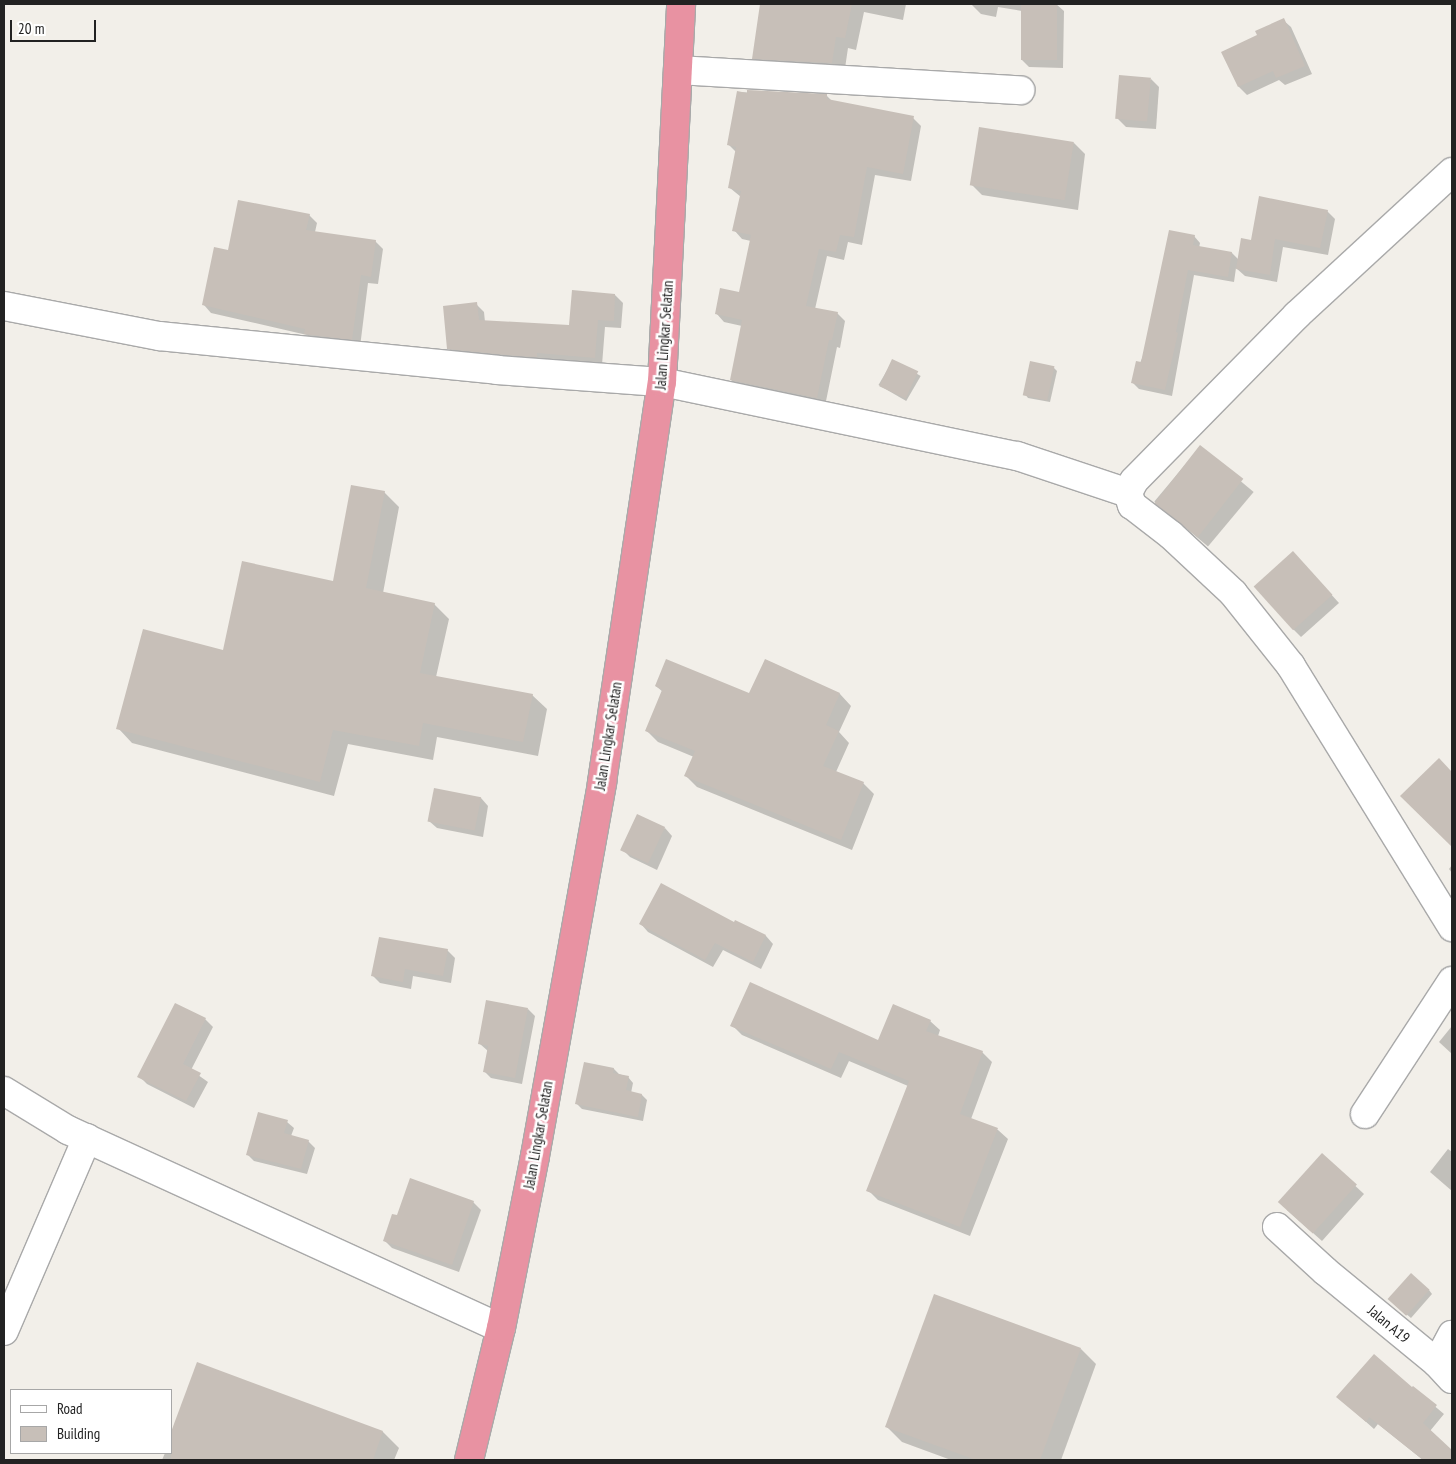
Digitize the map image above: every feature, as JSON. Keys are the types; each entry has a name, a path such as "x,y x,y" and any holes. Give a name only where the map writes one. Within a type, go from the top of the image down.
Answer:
{"highway":[{"name":"Jalan Lingkar Selatan","path":"469,1460 501,1328 535,1156 602,782 662,382 680,70 681,4"}],"street":[{"path":"680,70 1020,90"},
{"path":"1452,172 1297,315 1134,481 1128,493 1132,504 1171,535 1233,593 1291,666 1452,927"},
{"path":"4,306 159,336 497,370 662,382 1017,456 1128,493"},
{"path":"1365,1114 1452,981"},
{"path":"4,1091 68,1130 501,1328"},
{"path":"4,1331 87,1138"},
{"name":"Jalan A19","path":"1276,1226 1325,1271 1445,1371"},
{"path":"1445,1371 1452,1335"}],"building":[{"path":"760,4 852,4 845,38 836,37 832,63 752,59"},
{"path":"1021,4 1057,4 1057,60 1021,60"},
{"path":"1284,18 1305,66 1276,78 1273,71 1238,87 1221,52 1257,35 1255,31"},
{"path":"1119,75 1151,78 1147,122 1115,119"},
{"path":"747,90 827,94 827,99 914,116 903,174 867,167 854,237 840,235 836,252 819,249 806,306 838,312 832,340 829,340 817,398 730,380 742,320 715,314 720,288 739,292 751,235 732,231 741,191 728,188 736,147 727,145 737,91 747,93"},
{"path":"979,127 1074,142 1065,200 970,185"},
{"path":"1259,196 1328,210 1320,248 1275,239 1270,275 1236,269 1241,238 1251,240"},
{"path":"238,200 310,214 306,230 376,240 371,277 361,275 352,340 304,334 305,329 202,305 214,247 228,250"},
{"path":"1169,230 1195,235 1193,245 1232,252 1228,277 1188,270 1176,332 1178,333 1165,390 1131,383 1136,361 1141,362"},
{"path":"572,290 615,294 614,321 598,320 595,358 537,353 537,357 519,356 447,349 443,306 477,302 479,320 569,325"},
{"path":"892,359 918,371 906,398 879,386"},
{"path":"1030,361 1054,366 1047,400 1023,395"},
{"path":"1200,445 1243,479 1198,537 1154,503"},
{"path":"351,485 385,491 366,588 435,603 420,673 533,694 523,742 423,723 419,746 333,730 320,782 116,729 143,629 223,650 242,561 333,581"},
{"path":"1293,551 1332,595 1293,630 1254,586"},
{"path":"666,659 749,693 765,659 840,693 826,725 839,731 823,766 864,782 841,840 684,776 695,751 645,731 662,690 655,686"},
{"path":"1439,758 1452,772 1452,847 1400,796"},
{"path":"434,788 481,797 475,831 428,821"},
{"path":"637,814 665,827 648,863 620,850"},
{"path":"661,883 734,922 735,920 766,935 753,962 715,943 705,960 639,924"},
{"path":"379,937 448,949 443,976 405,969 403,982 371,976"},
{"path":"750,982 878,1040 893,1004 931,1020 926,1031 983,1051 960,1114 998,1128 960,1227 866,1191 909,1081 839,1052 831,1069 730,1026"},
{"path":"486,1000 528,1008 515,1078 483,1072 488,1046 478,1044"},
{"path":"175,1003 206,1018 183,1064 201,1073 186,1101 137,1077"},
{"path":"584,1062 614,1068 613,1073 629,1076 626,1090 642,1094 638,1117 575,1104"},
{"path":"258,1112 288,1120 284,1133 309,1140 301,1169 246,1155"},
{"path":"1322,1153 1357,1184 1313,1233 1278,1202"},
{"path":"410,1178 474,1201 452,1265 383,1241 392,1214 397,1215"},
{"path":"1411,1273 1430,1290 1406,1316 1388,1299"},
{"path":"934,1294 1081,1348 1040,1460 976,1460 885,1427"},
{"path":"1374,1354 1412,1387 1437,1405 1423,1423 1452,1450 1452,1460 1423,1460 1369,1417 1366,1422 1336,1397"},
{"path":"197,1362 383,1431 373,1460 171,1460 172,1429"}]}
